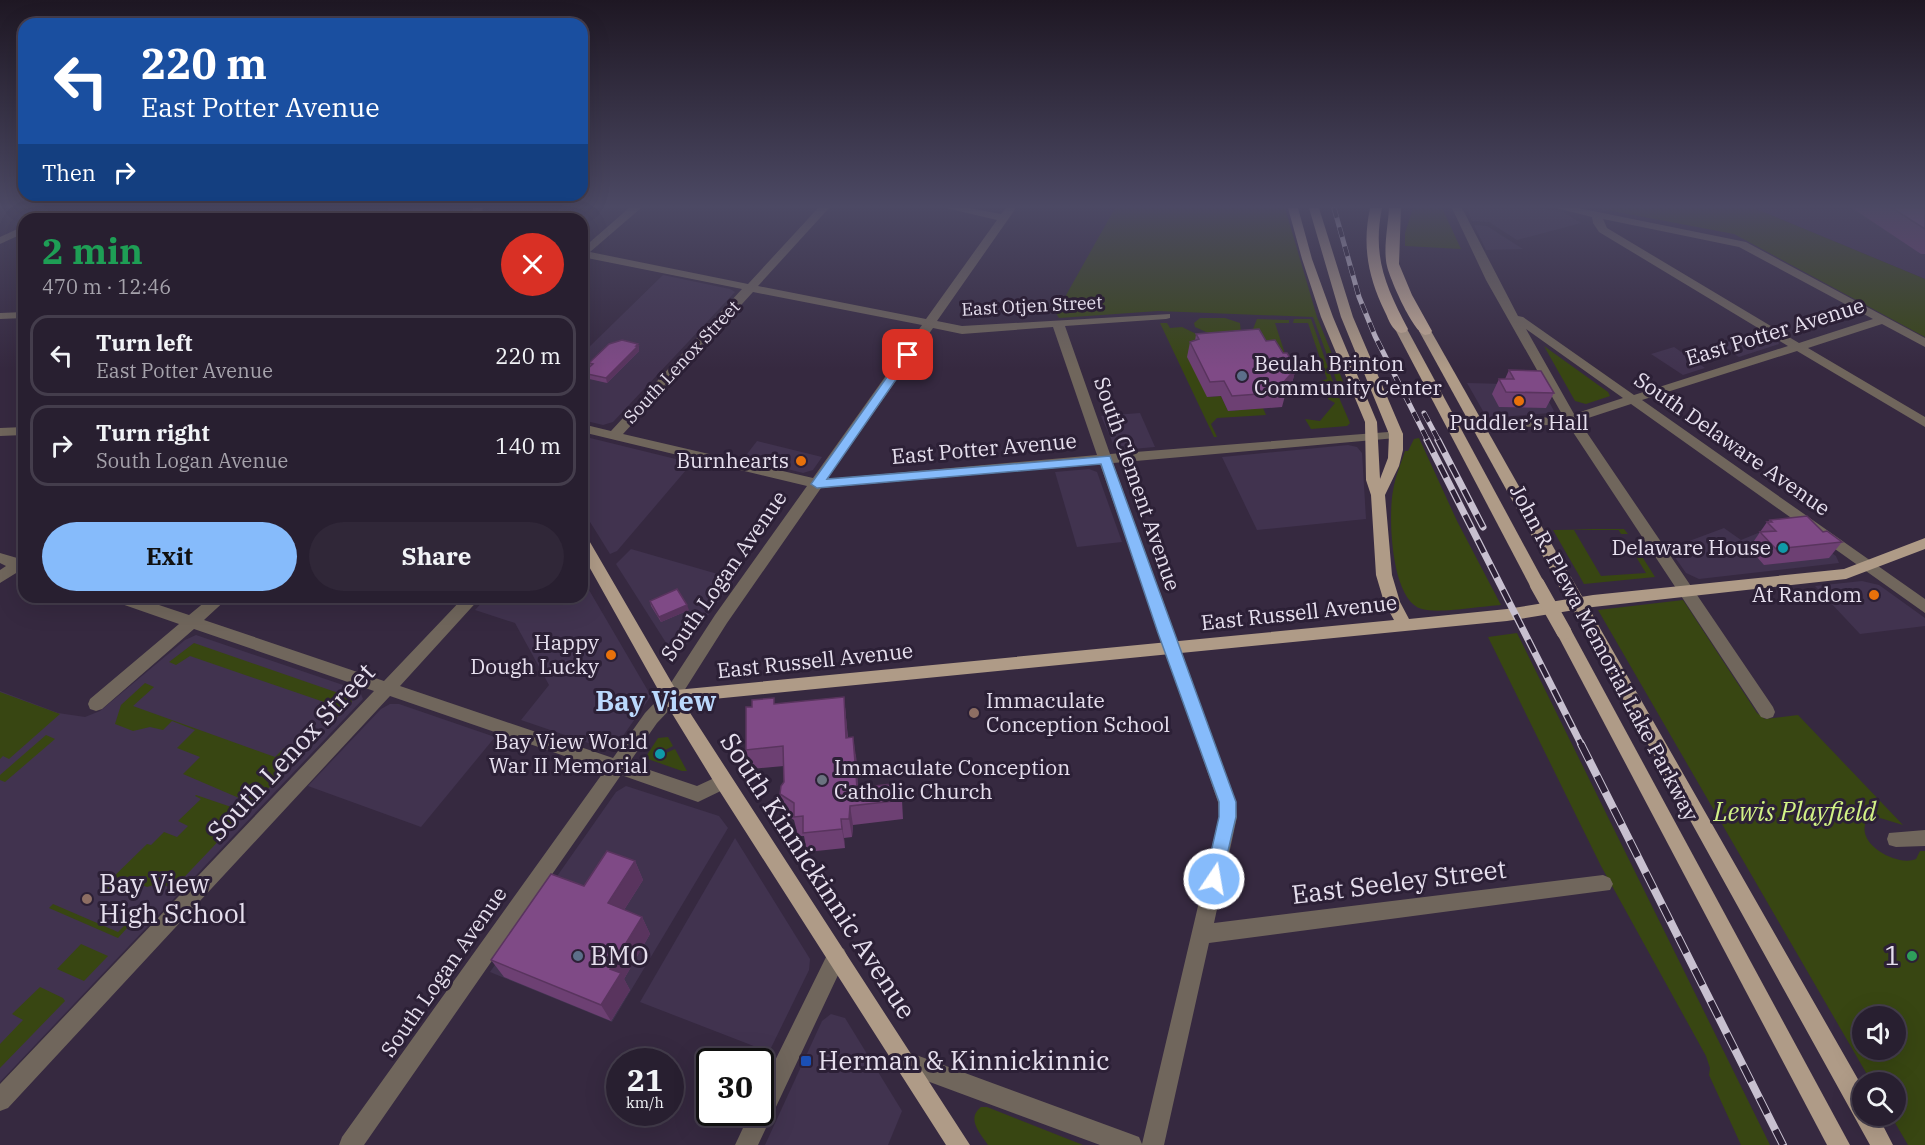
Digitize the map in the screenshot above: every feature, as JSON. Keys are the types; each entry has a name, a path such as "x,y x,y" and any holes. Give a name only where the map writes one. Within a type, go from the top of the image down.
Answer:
{"highway":[{"name":"John R. Plewa Memorial Lake Parkway","path":"1372,261 1382,294 1401,329"},
{"name":"John R. Plewa Memorial Lake Parkway","path":"1393,261 1405,295 1425,331"}],"main road":[{"path":"1308,261 1327,317 1371,422 1372,480 1378,495 1384,575 1392,602 1404,625"},
{"path":"1330,261 1347,317 1396,434 1396,452 1386,482 1378,495"},
{"path":"1327,317 1347,317"},
{"name":"John R. Plewa Memorial Lake Parkway","path":"1401,329 1839,1145"},
{"name":"John R. Plewa Memorial Lake Parkway","path":"1425,331 1852,1090"},
{"name":"East Russell Avenue","path":"670,698 1507,615 1593,601 1846,574 1925,543"},
{"name":"South Kinnickinnic Avenue","path":"588,554 670,698 959,1145"},
{"path":"1872,1126 1882,1145"}],"street":[{"name":"East Otjen Street","path":"619,261 962,330 1166,316"},
{"name":"South Lenox Street","path":"613,436 775,261"},
{"name":"South Logan Avenue","path":"350,1145 651,718 670,698 721,619 974,261"},
{"path":"1483,261 1571,419 1767,712"},
{"path":"1655,261 1925,423"},
{"path":"1774,261 1925,343"},
{"path":"0,316 18,315"},
{"name":"South Delaware Avenue","path":"1515,316 1925,607"},
{"name":"East Potter Avenue","path":"1505,425 1571,419 1883,320"},
{"name":"South Clement Avenue","path":"1058,324 1227,802 1228,817 1153,1145"},
{"name":"East Potter Avenue","path":"588,430 817,484 1396,434"},
{"path":"0,432 18,431"},
{"path":"0,558 18,564"},
{"path":"0,578 18,567"},
{"path":"136,603 698,794 723,782"},
{"path":"96,704 214,603"},
{"name":"South Lenox Street","path":"0,1100 467,603"},
{"path":"1896,839 1925,838"},
{"name":"East Seeley Street","path":"1202,934 1603,884"},
{"path":"746,1145 837,956"},
{"path":"908,1063 1131,1145"}],"shaded area":[{"path":"1883,261 1925,261 1925,279"},
{"path":"663,275 735,292 613,422 603,425 588,421 588,348"},
{"path":"1762,331 1779,344 1739,357 1719,345"},
{"path":"1674,347 1705,368 1683,375 1651,354"},
{"path":"1467,383 1540,385 1554,411 1487,418"},
{"path":"1140,413 1155,447 1121,450 1115,448 1101,416"},
{"path":"588,437 692,463 617,551 610,554 588,519"},
{"path":"757,441 822,457 813,470 803,473 744,458"},
{"path":"1348,445 1357,447 1362,453 1366,519 1257,530 1222,457"},
{"path":"1089,469 1097,472 1122,542 1077,547 1055,472"},
{"path":"1787,521 1836,556 1839,563 1699,579 1686,573 1667,546 1673,547 1724,528 1741,540"},
{"path":"631,549 735,579 681,652 670,649 616,564"},
{"path":"1862,581 1879,585 1925,618 1925,626 1860,634 1815,586"},
{"path":"588,588 651,696 618,743 611,748 603,748 521,720 549,685 515,623 475,610 481,603 588,603"},
{"name":"Bay View High School","path":"196,635 346,686 361,694 363,699 0,1082 0,691 58,713 85,717 100,711 185,640"},
{"path":"390,704 399,704 495,737 421,827 308,786 381,709"},
{"path":"626,786 719,816 728,828 612,1022 490,972 616,792"},
{"path":"735,838 810,959 809,970 771,1048 759,1048 640,1002"},
{"path":"831,1014 845,1018 902,1111 888,1145 765,1145 822,1021"}],"green space":[{"path":"1085,261 1301,261 1317,317 1344,384 1338,385 1313,317 1158,311 1059,318 1056,313"},
{"path":"1785,261 1883,261 1925,279 1925,337"},
{"path":"1200,318 1225,318 1240,323 1241,333 1215,336 1195,327 1194,323"},
{"path":"1257,319 1289,320 1289,323 1275,323 1288,363 1249,339"},
{"path":"1294,319 1311,319 1333,382 1318,382 1327,379 1308,323 1293,323"},
{"path":"1160,323 1167,323 1170,328 1182,327 1215,343 1207,397 1221,396 1228,411 1263,408 1266,415 1217,418 1211,424 1217,437 1214,437"},
{"path":"1544,346 1608,392 1610,396 1586,404 1575,401"},
{"path":"1337,393 1350,423 1347,426 1311,429 1305,419 1320,421 1335,403 1328,399 1328,394"},
{"path":"1419,438 1457,521 1501,605 1449,610 1422,609 1412,603 1404,591 1394,557 1391,519 1393,491 1405,451 1408,451 1414,439"},
{"path":"1608,529 1574,530 1601,576 1646,573 1630,547 1636,547 1655,577 1584,584 1553,530"},
{"path":"1618,529 1624,529 1628,534 1621,534"},
{"name":"Lewis Playfield","path":"1683,600 1757,713 1765,719 1798,715 1903,825 1880,818 1866,822 1864,830 1872,845 1889,857 1899,860 1916,859 1920,851 1925,851 1925,1145 1908,1145 1897,1126 1906,1126 1906,1072 1866,1072 1859,1060 1906,1060 1906,1006 1852,1006 1852,1048 1598,610"},
{"path":"1517,633 1770,1145 1741,1145 1709,1075 1710,1068 1706,1056 1601,866 1488,637"},
{"path":"194,643 350,697 352,702 335,719 319,713 327,703 190,656 176,665 169,662"},
{"path":"145,683 154,687 133,706 275,757 284,748 302,754 253,804 183,774 200,757 177,748 195,730 172,721 163,730 150,727 133,731 115,724 121,705"},
{"path":"0,692 60,714 9,759 3,756 0,759"},
{"path":"46,735 55,739 5,782 0,780 0,775"},
{"path":"668,737 673,746 657,754 659,756 675,749 687,771 645,758 658,738"},
{"path":"196,795 246,812 173,889 160,883 147,887 128,879 115,893 102,888 147,844 151,845 164,832 177,837 188,826 178,821 201,799"},
{"path":"53,904 118,932 125,925 128,927 118,938 49,908"},
{"path":"81,944 108,956 84,981 57,969"},
{"path":"40,987 65,1001 0,1068 0,1044 23,1020 12,1014"},
{"path":"981,1107 987,1107 1083,1145 988,1145 978,1131 975,1121 975,1116"}],"building":[{"name":"Beulah Brinton Community Center","path":"1259,329 1266,341 1275,340 1283,353 1287,353 1296,368 1282,384 1286,392 1232,396 1224,381 1210,382 1190,342 1199,339 1196,334"},
{"path":"622,340 638,344 636,346 638,346 606,378 588,374 588,368 593,364 589,363 609,344"},
{"path":"1509,370 1541,371 1554,393 1506,392 1499,379 1514,379"},
{"path":"1807,516 1823,532 1827,531 1842,542 1776,549 1760,532 1776,531 1767,522 1772,522 1770,520"},
{"path":"677,589 687,605 659,617 650,601"},
{"name":"Immaculate Conception Catholic Church","path":"844,697 846,738 853,737 857,788 900,783 902,800 850,806 849,819 841,819 842,829 803,833 803,816 794,817 794,803 780,794 784,782 783,746 746,750 746,707 752,707 752,700 774,698 774,704"},
{"name":"BMO","path":"607,851 635,861 608,903 642,917 610,969 621,973 601,1005 491,960 551,874 584,886"}],"railway":[{"path":"1349,261 1359,297 1375,336 1428,441"},
{"path":"1424,413 1439,441"},
{"path":"1427,440 1582,746"},
{"path":"1438,440 1483,527"},
{"path":"1581,744 1783,1145"}],"place":[{"name":"Beulah Brinton Community Center","path":"1242,376"},
{"name":"Puddler’s Hall","path":"1519,401"},
{"name":"Burnhearts","path":"801,461"},
{"name":"Delaware House","path":"1783,548"},
{"name":"At Random","path":"1874,595"},
{"name":"Happy Dough Lucky","path":"611,655"},
{"name":"Immaculate Conception School","path":"974,713"},
{"name":"Bay View World War II Memorial","path":"660,754"},
{"name":"Immaculate Conception Catholic Church","path":"822,780"},
{"name":"Bay View High School","path":"87,899"},
{"name":"BMO","path":"578,956"},
{"name":"1","path":"1912,956"},
{"name":"Herman & Kinnickinnic","path":"806,1061"}],"district":[{"name":"Bay View","path":"656,702"}],"route":[{"path":"908,355 817,484 1106,459 1165,633 1227,802 1228,817 1214,879"}]}
